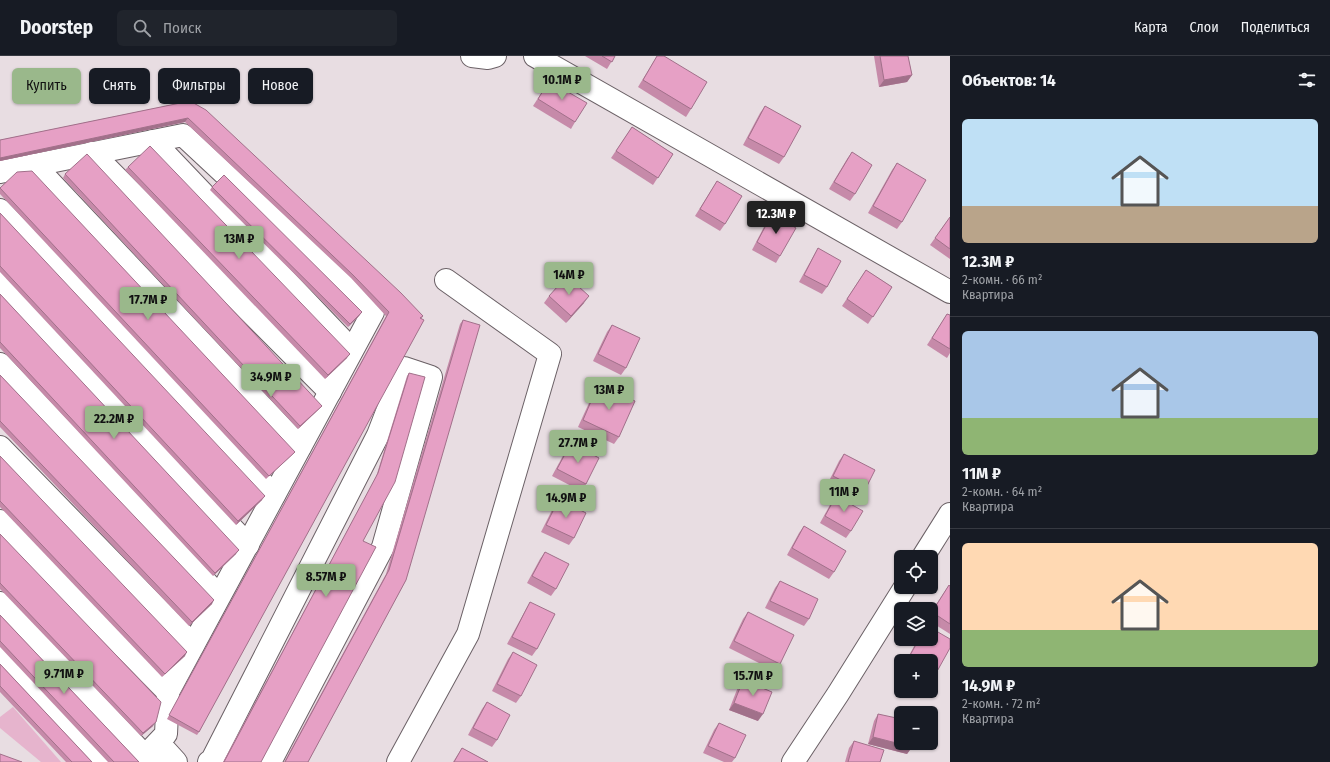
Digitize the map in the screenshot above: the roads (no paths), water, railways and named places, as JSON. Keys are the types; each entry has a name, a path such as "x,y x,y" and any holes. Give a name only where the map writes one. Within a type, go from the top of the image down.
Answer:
{"street":[{"path":"472,56 488,58 495,56"},
{"path":"535,56 950,292"},
{"path":"0,172 183,135 373,312 168,692 166,734 148,759"},
{"path":"153,141 352,350"},
{"path":"92,153 330,392"},
{"path":"34,165 300,447"},
{"path":"0,210 274,495"},
{"path":"398,762 468,634 550,354 446,280"},
{"path":"0,284 248,545"},
{"path":"0,364 220,596"},
{"path":"209,762 212,760 378,435 404,368 430,377 384,547 270,762"},
{"path":"0,447 193,645"},
{"path":"927,550 950,514"},
{"path":"0,522 168,692"},
{"path":"794,762 901,594"},
{"path":"0,603 148,759"},
{"path":"0,658 98,762"},
{"path":"148,759 166,751 176,762"}]}
